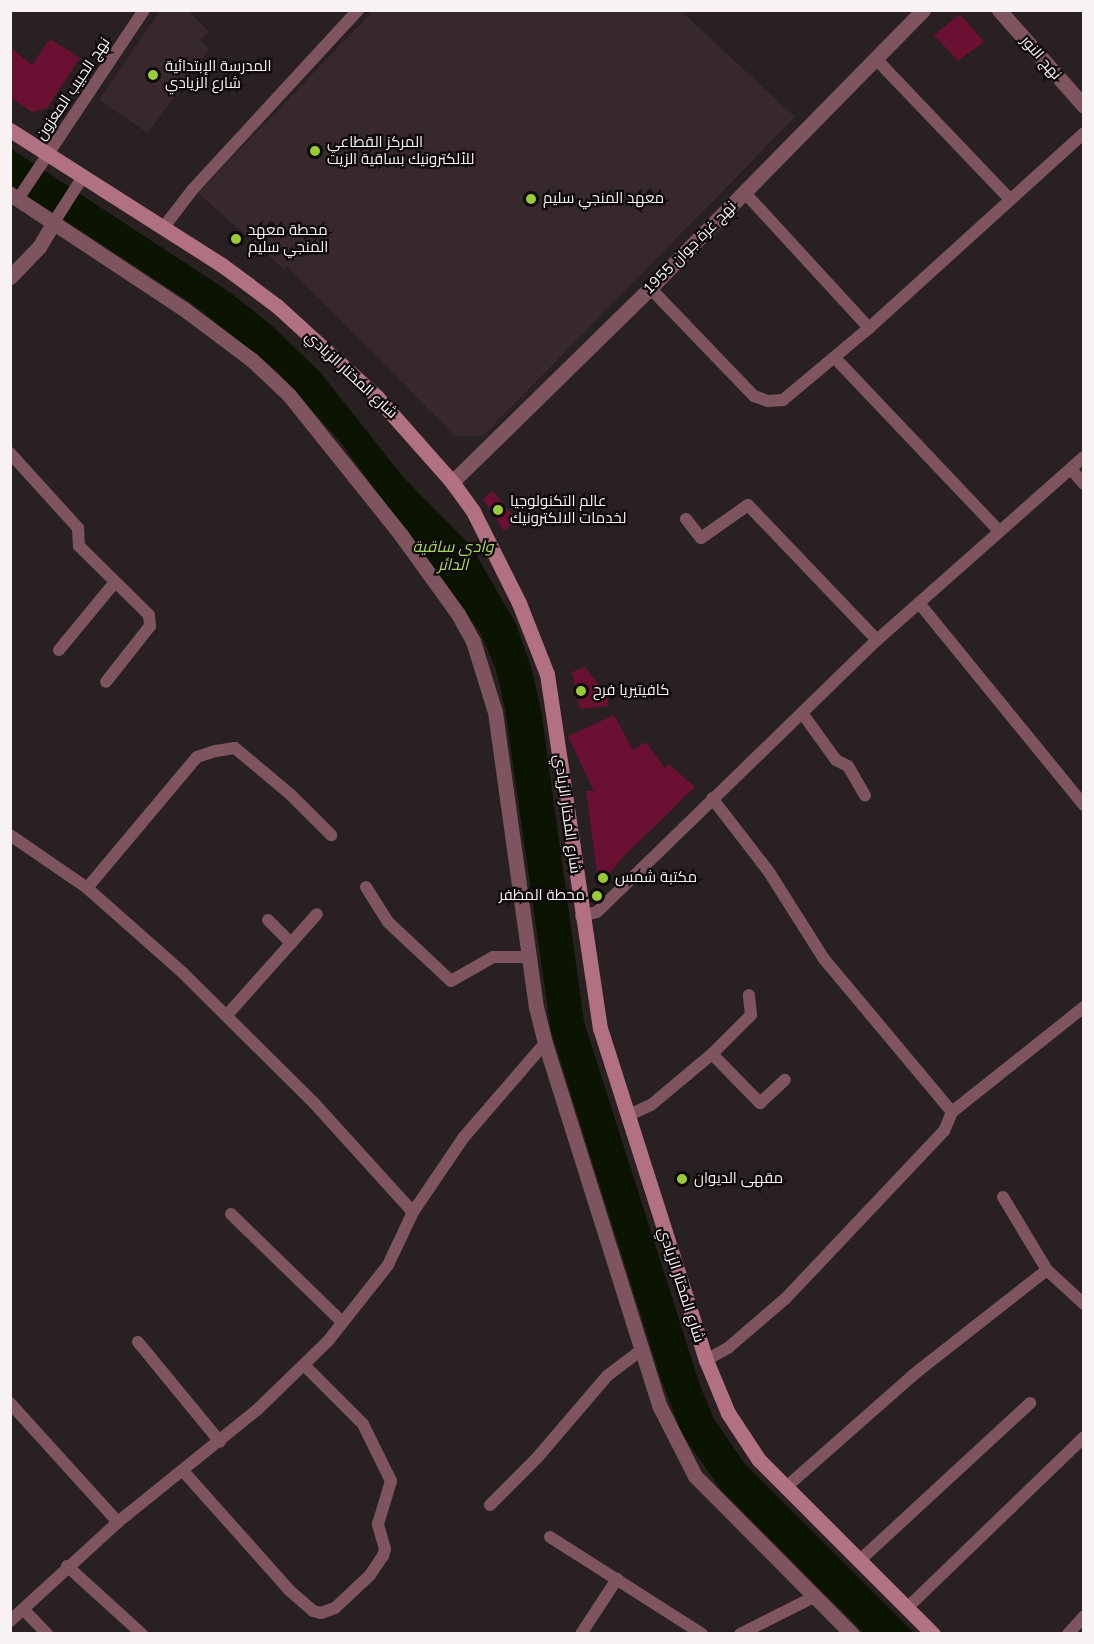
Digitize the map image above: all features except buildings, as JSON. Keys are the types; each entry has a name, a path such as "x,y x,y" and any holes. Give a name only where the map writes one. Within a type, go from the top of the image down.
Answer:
{"main road":[{"name":"شارع المختار الزيادي","path":"10,130 44,160 79,183 163,228 277,306 376,396 452,482 472,511 519,603 547,674 581,916 600,1028 706,1360 741,1436 785,1488 933,1634"}],"street":[{"name":"نهج الحبيب المعزون","path":"16,196 44,160 144,10"},
{"path":"163,228 193,189 358,10"},
{"name":"نهج غرة جوان 1955","path":"452,482 745,193 923,10"},
{"name":"نهج النور","path":"999,10 1083,106"},
{"path":"876,59 1009,198"},
{"path":"650,288 754,396 768,401 783,400 869,328 1083,133"},
{"path":"10,277 39,247 79,183"},
{"path":"745,193 869,328"},
{"path":"16,196 55,220 222,336 289,395 395,527 458,614 487,678 495,712 530,957 545,1043 640,1351 674,1439 695,1476 852,1634"},
{"path":"835,358 999,531"},
{"path":"11,455 78,528 79,546 149,615 150,626 106,682"},
{"path":"581,916 597,912 877,640 1083,457"},
{"path":"1071,469 1083,484"},
{"path":"686,519 701,538 748,505 877,640"},
{"path":"59,651 115,582"},
{"path":"919,603 1083,804"},
{"path":"802,713 836,760 848,766 866,795"},
{"path":"87,888 197,757 216,752 235,748 291,795 331,836"},
{"path":"712,798 769,872 824,959 952,1112"},
{"path":"10,835 87,888 227,1015 412,1212"},
{"path":"366,887 388,922 451,981 493,957 530,957"},
{"path":"227,1015 317,914"},
{"path":"268,920 291,943"},
{"path":"627,1116 651,1105 712,1054 751,1015 748,995"},
{"path":"706,1360 729,1347 795,1290 944,1131 952,1112 1083,1007"},
{"path":"10,1621 67,1566 118,1522 220,1442 304,1365 388,1265 412,1212 464,1137 545,1043"},
{"path":"712,1054 760,1102 785,1080"},
{"path":"1003,1197 1047,1270 1083,1304"},
{"path":"231,1214 342,1322"},
{"path":"785,1488 913,1375 1047,1270"},
{"path":"138,1342 220,1442"},
{"path":"490,1505 537,1458 607,1376 640,1351"},
{"path":"184,1472 289,1590 313,1611 321,1613 335,1608 370,1575 383,1556 385,1549 378,1524 391,1481 363,1424 304,1365"},
{"path":"10,1402 118,1522"},
{"path":"859,1561 1030,1403"},
{"path":"907,1608 1083,1437"},
{"path":"550,1537 702,1634"},
{"path":"67,1566 142,1634"},
{"path":"582,1634 617,1579"},
{"path":"740,1634 816,1596"},
{"path":"23,1609 47,1634"},
{"path":"1068,1634 1083,1616"}],"shaded area":[{"name":"معهد المنجي سليم","path":"374,10 681,11 795,117 483,436 455,436 287,266 284,269 198,193"},
{"name":"المدرسة الإبتدائية شارع الزيادي","path":"160,11 188,11 209,32 200,40 209,49 148,133 99,100"}],"water":[{"name":"وادي ساقية الدائر","path":"10,148 228,291 270,324 320,372 404,478 471,546 516,624 532,670 541,709 584,1022 701,1388 714,1419 745,1464 914,1633 864,1633 721,1490 682,1434 661,1379 551,1031 505,709 496,670 481,634 341,443 279,373 191,303 11,185"}],"place":[{"name":"المدرسة الإبتدائية شارع الزيادي","path":"153,75"},
{"name":"المركز القطاعي للألكترونيك بساقية الزيت","path":"315,151"},
{"name":"معهد المنجي سليم","path":"531,199"},
{"name":"محطة معهد المنجي سليم","path":"236,239"},
{"name":"عالم التكنولوجيا لخدمات الالكترونيك","path":"498,510"},
{"name":"كافيتيريا فرح","path":"581,691"},
{"name":"مكتبة شمس","path":"603,878"},
{"name":"محطة المظفر","path":"597,896"},
{"name":"مقهى الديوان","path":"682,1179"}]}
